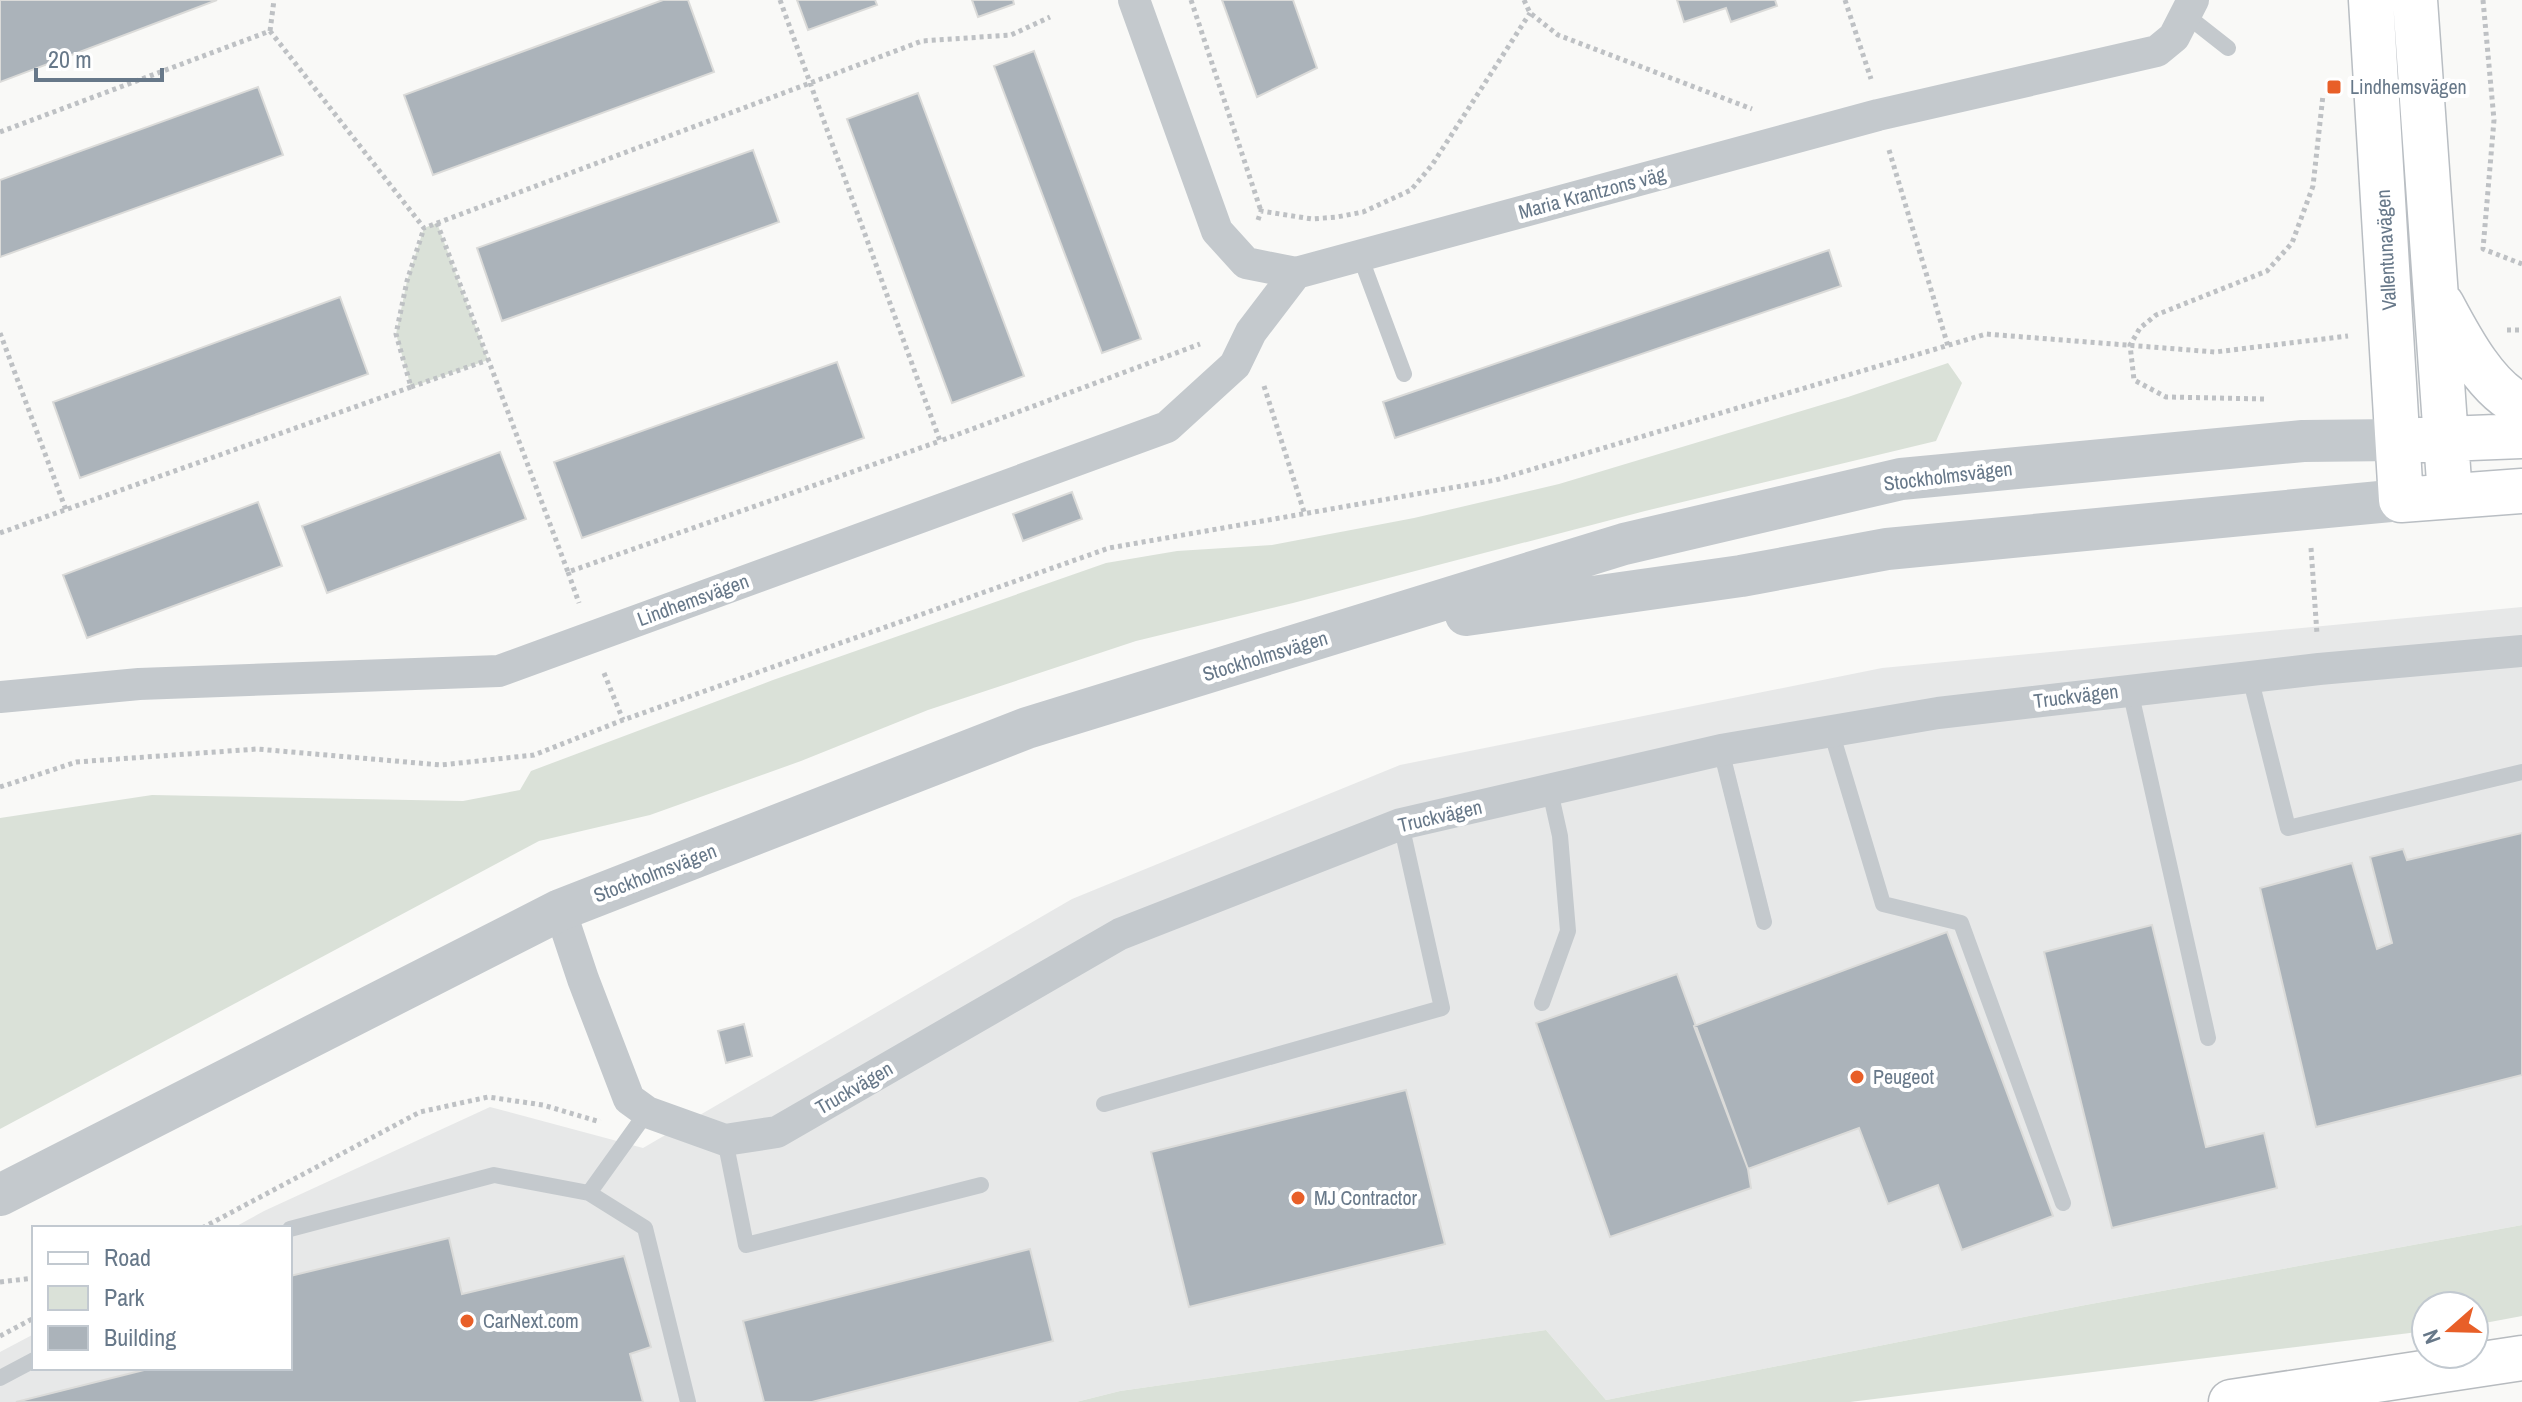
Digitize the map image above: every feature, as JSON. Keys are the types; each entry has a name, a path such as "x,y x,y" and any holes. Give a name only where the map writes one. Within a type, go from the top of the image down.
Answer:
{"main road":[{"name":"Vallentunavägen","path":"2371,0 2401,500"},
{"path":"2415,0 2450,496"},
{"path":"2436,296 2467,350 2511,401 2522,405"},
{"name":"Stockholmsvägen","path":"2397,440 2447,441 2522,436"},
{"name":"Stockholmsvägen","path":"2401,500 2522,491"},
{"path":"2231,1402 2522,1358"},
{"path":"2383,1402 2522,1386"}],"street":[{"name":"Maria Krantzons väg","path":"1134,0 1217,231 1246,263 1296,273 1878,115 2157,51 2174,37 2189,8"},
{"name":"Lindhemsvägen","path":"0,697 139,684 499,671 1167,427 1235,365 1251,332 1296,273"},
{"name":"Stockholmsvägen","path":"0,1195 560,910 1027,728 1624,544 1901,479 2303,441 2397,440"},
{"name":"Stockholmsvägen","path":"1344,632 1741,576 1887,549 2401,500"},
{"name":"Truckvägen","path":"638,1106 725,1140 777,1132 1120,934 1401,824 1721,750 1938,713 2250,677 2522,651"},
{"path":"560,910 583,979 638,1106"}],"lane":[{"path":"2189,8 2228,48"},
{"path":"1360,256 1404,374"},
{"path":"2250,677 2288,828 2522,772"},
{"path":"2130,690 2208,1038"},
{"path":"1831,731 1883,904 1961,923 2063,1203"},
{"path":"1721,750 1764,922"},
{"path":"1542,1003 1568,931 1560,836 1550,791"},
{"path":"1104,1104 1442,1008 1401,824"},
{"path":"589,1193 638,1106"},
{"path":"725,1140 746,1245 981,1185"},
{"path":"292,1228 494,1175 589,1193 645,1228 688,1402"},
{"path":"0,1378 32,1361"}],"path":[{"path":"274,0 270,31 424,228"},
{"path":"780,0 940,441"},
{"path":"1191,0 1261,211"},
{"path":"1524,0 1530,13 1558,35 1754,110"},
{"path":"1845,0 1872,81 1878,115 1948,346"},
{"path":"2483,0 2494,120 2483,249 2522,264"},
{"path":"424,228 922,41 1011,35 1050,17"},
{"path":"0,132 270,31"},
{"path":"2130,345 2140,328 2156,315 2267,271 2292,243 2313,186 2323,95"},
{"path":"437,223 568,572 940,441 1209,341"},
{"path":"411,387 396,334 407,281 424,228"},
{"path":"0,333 66,510"},
{"path":"0,787 76,762 257,749 441,765 534,755 623,720 1109,548 1496,480 1986,334 2215,352 2361,335"},
{"path":"0,533 488,360"},
{"path":"206,1226 420,1112 488,1097 543,1105 597,1121 638,1106"},
{"path":"0,1282 32,1278"},
{"path":"0,1336 32,1319"}],"shaded area":[{"path":"2522,607 2522,1225 2080,1306 1606,1400 1546,1330 1120,1391 1076,1402 0,1402 0,1352 32,1335 32,1370 292,1370 292,1226 237,1226 490,1107 643,1148 1072,899 1400,765 1882,668"}],"green space":[{"path":"437,223 488,360 411,387 396,334 407,281 424,228"},
{"path":"1948,363 1962,383 1936,441 1645,511 1136,641 928,710 801,761 650,815 539,841 0,1129 0,818 152,795 463,801 520,790 531,771 773,680 1106,563 1177,551 1272,545 1414,518 1559,484 1848,397"},
{"path":"2522,1225 2522,1316 2490,1322 2490,1290 2410,1290 2410,1333 1850,1402 1076,1402 1120,1391 1546,1330 1606,1400 2080,1306"}],"building":[{"path":"0,0 217,0 0,82"},
{"path":"663,0 688,0 714,72 433,175 404,95"},
{"path":"797,0 875,0 877,5 808,30"},
{"path":"972,0 1013,0 1014,4 978,17"},
{"path":"1222,0 1293,0 1317,68 1257,97"},
{"path":"1677,0 1775,0 1777,6 1731,22 1726,8 1684,22"},
{"path":"1034,51 1141,339 1102,353 994,66"},
{"path":"258,87 283,155 0,257 0,180"},
{"path":"918,93 1024,376 952,403 847,119"},
{"path":"753,150 779,222 502,321 477,248"},
{"path":"1829,250 1841,286 1395,438 1383,402"},
{"path":"340,297 368,374 80,478 53,402"},
{"path":"837,362 864,438 582,538 554,462"},
{"path":"500,452 526,519 327,593 302,526"},
{"path":"1072,492 1082,519 1023,541 1013,514"},
{"path":"258,502 282,566 87,638 63,575"},
{"path":"2522,833 2522,1075 2316,1127 2260,888 2352,863 2377,949 2392,943 2370,857 2403,849 2407,860"},
{"path":"2152,925 2206,1147 2264,1133 2277,1188 2112,1228 2044,952"},
{"name":"Peugeot","path":"1947,932 2053,1216 1962,1250 1938,1185 1888,1204 1859,1128 1748,1169 1694,1026"},
{"path":"1677,974 1748,1169 1751,1188 1610,1237 1536,1023"},
{"path":"744,1024 752,1056 726,1063 718,1031"},
{"name":"MJ Contractor","path":"1406,1090 1445,1244 1189,1307 1151,1152"},
{"name":"CarNext.com","path":"449,1238 462,1294 624,1256 651,1347 630,1354 643,1402 16,1402 144,1370 292,1370 292,1276"},
{"path":"1030,1249 1053,1341 812,1402 764,1402 743,1321"}],"place":[{"name":"Lindhemsvägen","path":"2334,87"},
{"name":"Peugeot","path":"1857,1077"},
{"name":"MJ Contractor","path":"1298,1198"},
{"name":"CarNext.com","path":"467,1321"}]}
